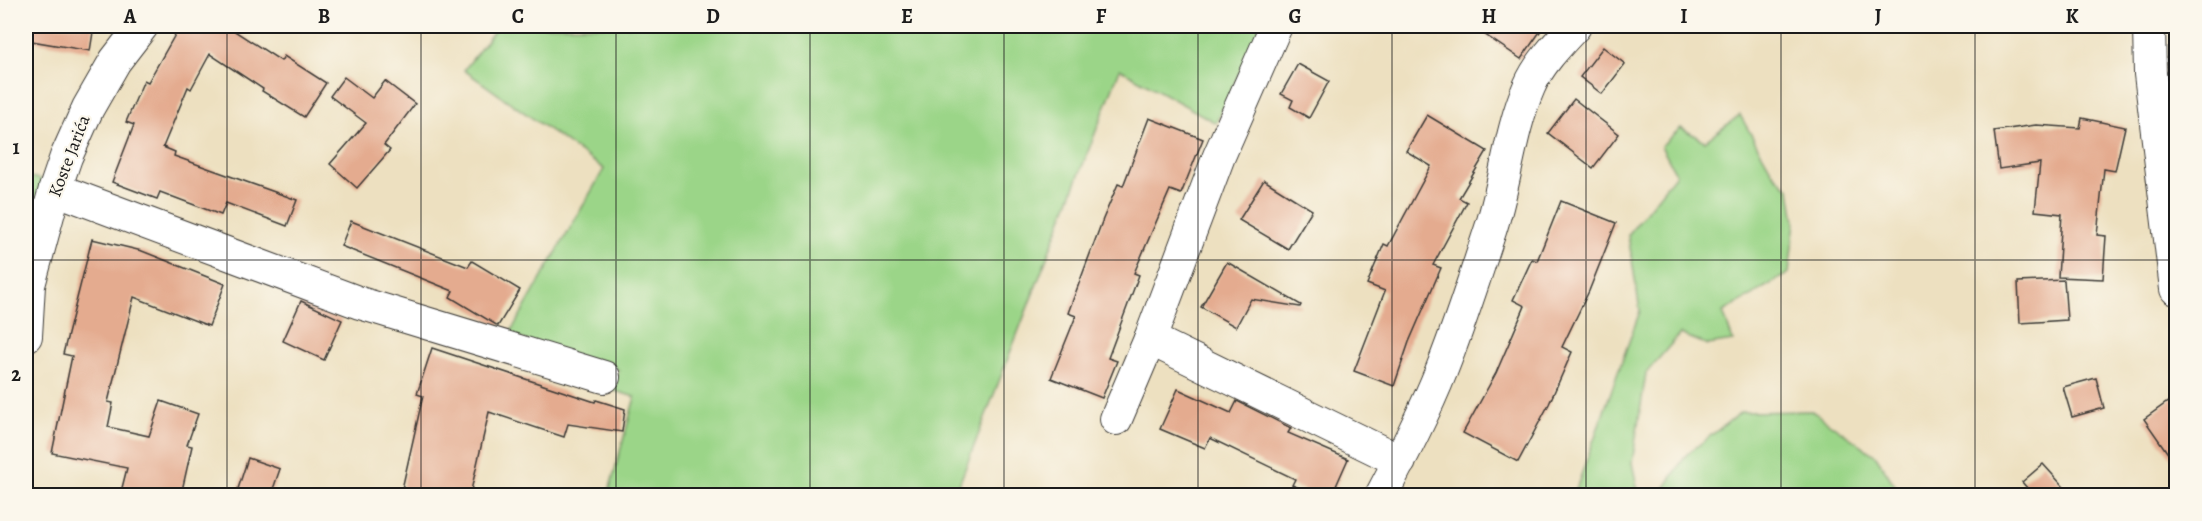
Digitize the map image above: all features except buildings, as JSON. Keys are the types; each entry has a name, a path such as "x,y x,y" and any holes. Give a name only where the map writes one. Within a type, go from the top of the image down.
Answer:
{"street":[{"name":"Koste Jarića","path":"26,336 30,285 55,189 66,157 88,108 115,61 142,26"},
{"path":"1116,418 1150,339 1219,156 1276,26"},
{"path":"1381,495 1400,461 1442,369 1491,229 1502,191 1514,128 1529,85 1575,26"},
{"path":"2149,26 2150,74 2176,289"},
{"path":"55,189 360,303 604,377"},
{"path":"1150,339 1400,461"}],"green space":[{"path":"498,26 1261,26 1216,123 1120,69 955,495 608,495 635,397 612,390 619,370 509,335 604,169 464,70"},
{"path":"1740,115 1773,173 1790,190 1795,221 1789,273 1723,312 1733,341 1708,345 1680,334 1646,373 1632,463 1639,495 1574,495 1640,311 1628,235 1676,174 1661,146 1681,128 1705,141"},
{"path":"26,176 49,181 26,286"},
{"path":"1812,411 1876,456 1901,495 1660,495 1686,455 1741,412"}]}
